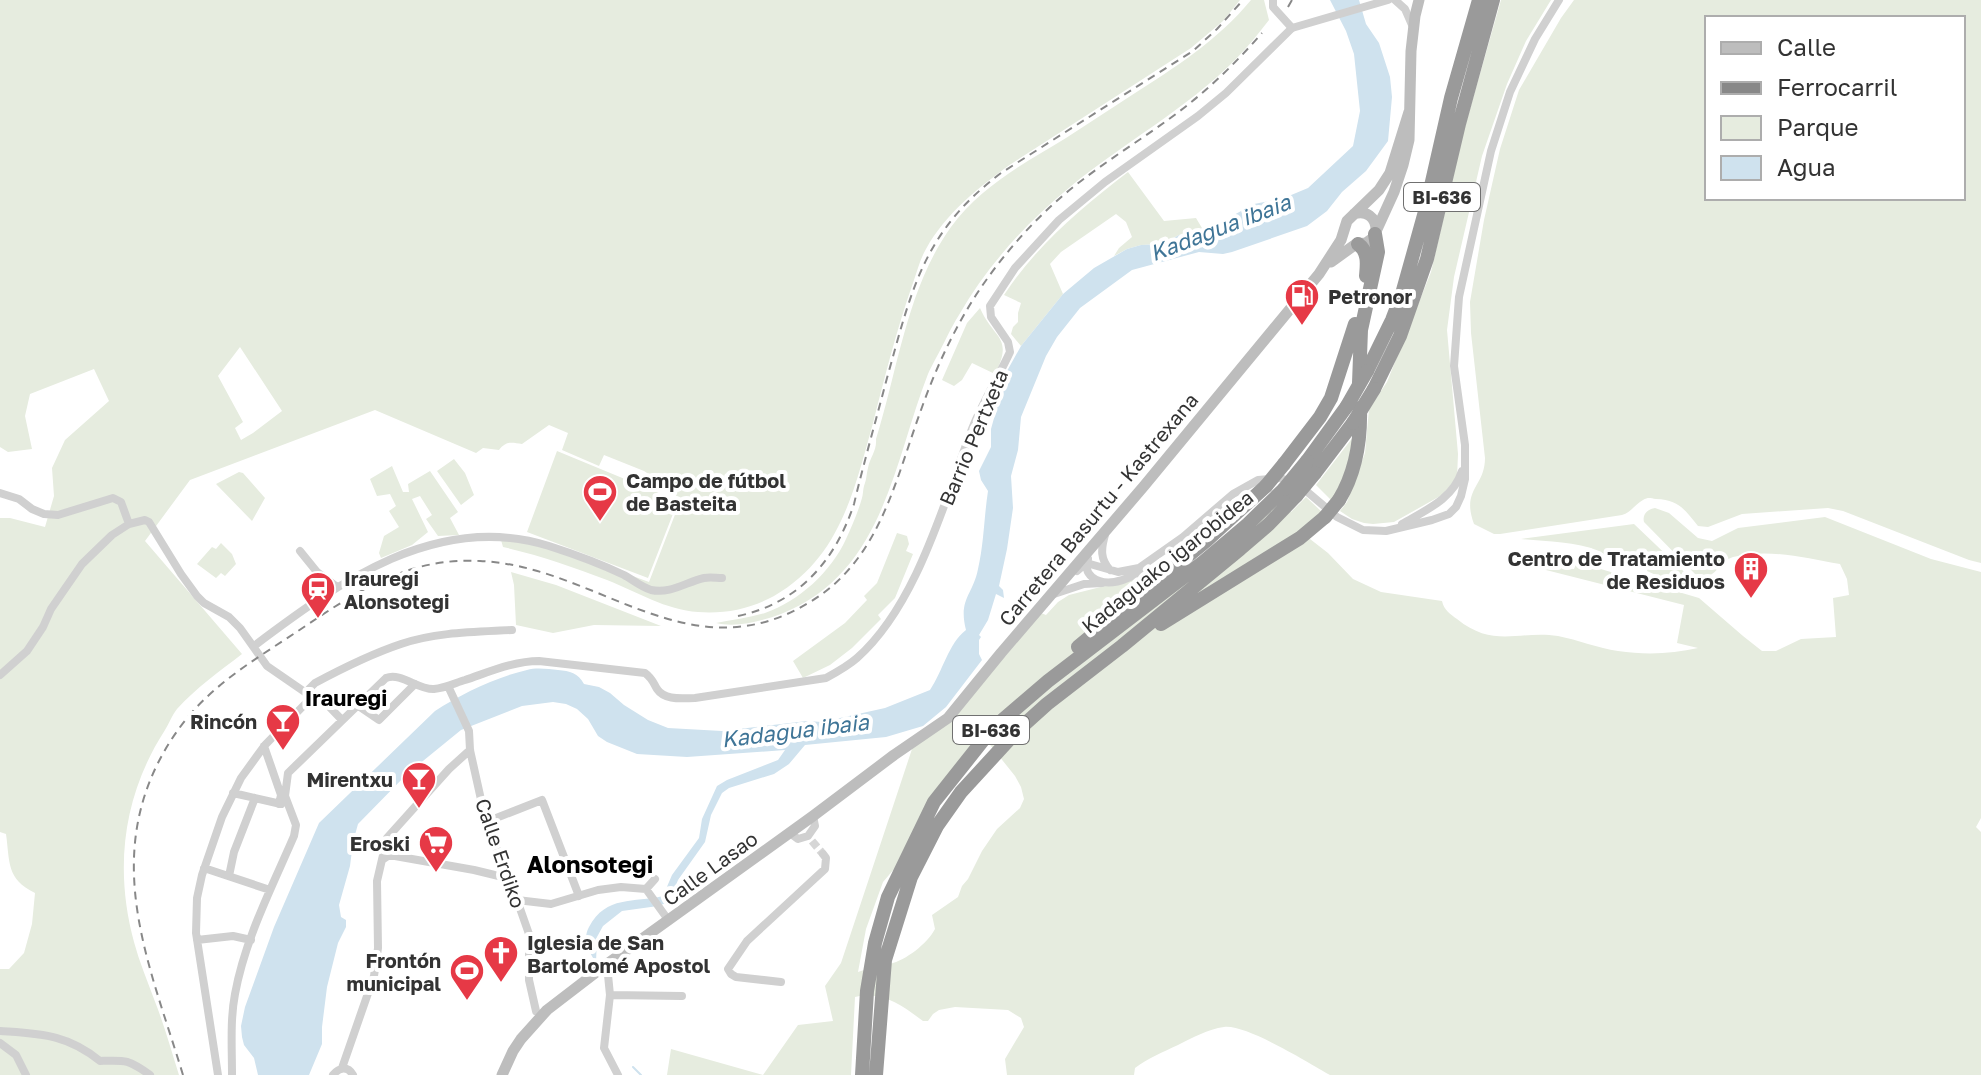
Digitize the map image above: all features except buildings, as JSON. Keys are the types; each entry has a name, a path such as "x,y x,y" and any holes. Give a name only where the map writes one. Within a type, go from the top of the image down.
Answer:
{"highway":[{"name":"Kadaguako igarobidea","path":"1311,467 1367,371 1402,294 1479,0"},
{"name":"Kadaguako igarobidea","path":"876,1075 885,960 911,877 937,826 961,792 1017,731 1047,704 1269,524 1290,492 1353,423 1374,389 1400,336 1427,259 1493,0"},
{"path":"1122,646 1300,538 1325,517 1339,500 1351,477 1360,436 1359,348 1378,252 1376,232"},
{"path":"992,729 1012,704 1207,540 1266,486 1320,417 1342,368 1365,285 1367,258 1363,247 1357,244"},
{"name":"Kadaguako igarobidea","path":"862,1075 867,991 875,943 888,897 934,802 992,729 1048,681 1290,492"}],"street":[{"path":"1273,0 1273,7 1292,28 1388,0"},
{"path":"1319,274 1357,244 1370,241 1394,192 1403,165 1409,140 1417,0 1396,0"},
{"path":"1396,0 1405,9 1413,30"},
{"path":"1050,596 1086,564 1111,571 1139,568 1183,537 1233,494 1258,480 1280,478 1298,484 1337,517 1363,530 1386,531 1440,518 1456,507 1465,479 1465,445 1454,366 1459,297 1491,151 1510,92 1535,39 1559,0"},
{"name":"Barrio Pertxeta","path":"450,690 503,667 539,661 645,673 653,679 660,693 676,698 695,698 826,678 859,656 892,617 919,569 974,424 1010,352 1008,342 991,317 990,309 1015,268 1059,220 1105,182 1226,93 1292,28"},
{"path":"1319,274 1331,257 1347,221 1379,190 1390,173 1409,112"},
{"path":"1354,214 1368,214 1375,221 1376,232"},
{"path":"1345,229 1349,239 1357,244"},
{"name":"Carretera Basurtu - Kastrexana","path":"894,755 948,718 1319,274"},
{"path":"1386,531 1448,495 1459,481 1464,467"},
{"path":"0,493 19,499 44,514 58,515 113,498 121,502 129,524"},
{"path":"1446,515 1448,495"},
{"path":"0,675 27,651 82,564 112,535 142,519 149,522 197,596 229,617 267,666 312,697"},
{"path":"1102,583 1089,574 1086,564 1105,532"},
{"path":"1105,532 1101,550 1111,571"},
{"path":"254,646 337,587 370,568 412,550 439,543 479,538 528,540 624,575 651,590 667,590 704,578 722,578"},
{"path":"300,551 317,572 337,587"},
{"path":"1050,596 1076,586 1127,579 1144,570 1156,557"},
{"path":"312,697 309,689 315,683 404,642 455,633 512,630"},
{"path":"274,777 281,778 288,773 388,677 425,688 450,690"},
{"path":"357,705 380,718 415,684"},
{"name":"Calle Erdiko","path":"450,690 469,731 470,750 486,822 529,934 529,980 539,1007"},
{"path":"218,1075 197,940 197,898 204,868 233,793 264,746 312,697 319,696 342,720"},
{"path":"264,746 281,795 279,804"},
{"path":"333,1075 342,1068 374,976 378,948 377,881 387,838 470,750"},
{"name":"Calle Lasao","path":"502,1075 539,1007 669,921 894,755"},
{"path":"454,764 474,768"},
{"path":"232,1075 235,996 251,940 294,836 296,825 285,796 288,773"},
{"path":"233,793 290,807"},
{"path":"229,876 238,840 255,798"},
{"path":"486,822 542,800 579,896"},
{"path":"790,833 798,839 810,838 815,826 813,816"},
{"path":"386,843 390,853 395,856"},
{"path":"781,982 736,977 728,969 747,941 825,869 826,858 823,854"},
{"path":"382,860 395,856 507,878"},
{"path":"488,873 501,861"},
{"path":"204,868 270,890"},
{"path":"646,889 655,879"},
{"path":"517,900 551,904 598,890 621,887 646,889 669,921"},
{"path":"197,940 233,936 251,940"},
{"path":"603,967 608,975 610,995 604,1048 618,1075"},
{"path":"610,995 682,996"},
{"path":"0,1031 70,1041 100,1061 122,1060 150,1075"},
{"path":"0,1043 16,1055 26,1075"},
{"path":"342,1068 353,1075"}],"green space":[{"path":"0,0 1240,0 1223,21 1191,48 1011,164 975,192 943,224 919,266 896,335 859,473 841,521 815,562 796,580 765,601 728,611 686,611 569,566 503,547 501,540 508,535 527,537 649,582 681,499 647,483 647,473 644,471 604,455 599,466 562,450 568,433 549,425 522,444 509,443 499,450 483,448 476,453 375,410 190,480 145,541 242,654 184,701 174,714 151,755 131,806 124,860 124,887 134,942 179,1075 0,1075 0,969 9,969 24,953 32,924 35,893 14,876 6,834 0,832 0,518 45,527 54,496 52,468 65,440 109,401 94,369 30,394 25,416 32,449 8,452 0,447","holes":["240,347 282,411 241,440 235,428 243,422 218,376"]},
{"path":"1251,0 1264,0 1269,20 1239,56 1195,95 1054,201 1008,246 982,279 929,372 880,512 864,544 842,572 815,596 781,614 741,624 716,623 747,618 778,608 813,584 840,551 862,498 914,302 936,251 963,212 1004,177 1196,52 1225,28"},
{"path":"1501,0 1551,0 1526,41 1507,84 1482,156 1454,277 1447,330 1458,454 1457,478 1442,495 1394,522 1364,523 1340,511 1347,502 1365,453 1369,409 1387,382 1431,272 1464,130"},
{"path":"1574,0 1981,0 1981,563 1828,508 1742,514 1708,527 1698,526 1676,504 1649,498 1622,515 1500,534 1474,524 1470,503 1485,458 1470,302 1500,149 1519,90"},
{"path":"1128,172 1164,221 1196,218 1202,228 1162,244 1141,245 1114,256 1132,237 1126,222 1116,214 1061,252 1050,264 1063,294 1021,346 1011,334 1018,322 1021,303 1004,295 1061,228"},
{"path":"980,308 1000,339 1003,352 1000,362 995,374 972,363 962,380 954,386 942,380 967,323"},
{"path":"1357,432 1352,465 1332,501 1316,485"},
{"name":"Campo de fútbol de Basteita","path":"557,451 678,501 648,578 527,532"},
{"path":"454,459 465,473 474,495 461,505 437,471"},
{"path":"392,466 403,492 409,492 408,484 430,471 458,512 450,518 459,535 438,536 426,519 432,515 420,496 412,499 428,532 412,545 381,558 379,553 384,536 399,527 389,511 396,506 390,494 377,496 370,479"},
{"path":"239,472 265,498 252,521 216,484"},
{"path":"1286,493 1291,512 1306,497 1323,513 1301,532 1328,553 1353,579 1381,592 1442,601 1452,615 1483,633 1495,636 1558,636 1628,652 1668,653 1698,648 1677,643 1684,605 1542,569 1544,564 1574,569 1577,562 1699,598 1762,651 1776,651 1801,639 1836,637 1833,598 1849,595 1847,579 1840,564 1787,555 1760,553 1733,557 1712,574 1697,576 1644,522 1645,514 1655,508 1669,513 1698,538 1712,541 1738,528 1825,517 1931,559 1981,572 1981,818 1976,827 1981,832 1981,1075 1330,1075 1262,1038 1224,1027 1200,1034 1150,1058 1135,1068 1134,1075 1007,1075 1005,1059 1024,1027 1021,1018 1008,1010 955,1007 939,1010 928,1021 923,1021 892,1001 865,996 855,997 851,1075 763,1075 798,1025 833,1021 825,986 841,963 912,749 1041,613 1046,615 1069,595 1152,574 1092,625 1114,620","holes":["987,741 1015,776 1024,799 1020,808 997,829 958,897 932,915 935,929 931,935 903,959 858,972 866,929 883,882 924,834 941,801"]},
{"path":"1634,524 1698,585 1696,591 1647,571 1650,561 1625,552 1620,565 1590,548 1521,539"},
{"path":"897,533 907,536 909,544 906,551 913,554 895,598 878,615 881,619 852,648 830,665 803,678 793,661 845,623 867,600 864,596 877,583"},
{"path":"221,543 232,554 236,564 225,576 221,573 216,578 197,564 212,547 216,549"},
{"path":"511,572 556,585 661,626 594,625 553,633 516,625"},
{"path":"671,1049 763,1075 667,1075"}],"water":[{"name":"Kadagua ibaia","path":"1330,0 1359,0 1366,24 1379,43 1390,77 1392,97 1388,141 1366,171 1342,192 1327,211 1307,226 1232,252 1199,252 1132,270 1080,308 1057,337 1021,417 1018,450 1011,476 1013,508 999,586 1004,598 996,594 988,620 979,635 982,660 946,707 923,726 886,737 805,745 789,764 774,774 722,793 711,815 705,842 678,880 669,902 622,911 603,926 597,937 596,963 586,936 596,917 612,905 663,896 672,875 699,838 702,819 717,786 778,760 785,750 687,757 637,754 598,736 588,719 577,709 553,702 522,706 461,730 407,774 358,824 339,905 346,927 338,943 327,987 322,1044 309,1075 258,1075 254,1058 242,1037 245,1007 274,927 319,823 435,711 456,698 515,673 534,669 562,670 576,675 584,684 610,693 648,720 668,728 722,731 822,722 885,708 930,690 955,643 966,630 964,611 980,559 988,491 979,471 991,447 991,429 1007,371 1021,346 1063,294 1094,268 1127,249 1162,244 1179,235 1219,223 1254,204 1284,198 1308,188 1353,146 1360,111 1354,54"}],"waterway":[{"path":"633,1067 641,1075"}],"tunnel":[{"path":"812,841 823,854"}],"railway":[{"path":"738,616 760,610 796,590 812,576 836,544 854,504 913,290 937,240 954,217 1001,173 1193,51 1243,0"},
{"path":"1288,7 1292,0"},
{"path":"183,1075 139,922 134,883 135,845 142,806 156,767 179,728 201,703 241,669 341,603 383,580 429,565 480,561 523,567 644,611 684,623 724,628 766,622 810,602 834,585 869,542 893,491 926,395 945,351 976,295 1004,257 1059,199 1194,100 1262,33"}],"place":[{"name":"Petronor","path":"1302,327"},
{"name":"Campo de fútbol de Basteita","path":"600,523"},
{"name":"Centro de Tratamiento de Residuos","path":"1751,600"},
{"name":"Irauregi Alonsotegi","path":"318,620"},
{"name":"Rincón","path":"283,752"},
{"name":"Mirentxu","path":"419,810"},
{"name":"Eroski","path":"436,874"},
{"name":"Iglesia de San Bartolomé Apostol","path":"501,984"},
{"name":"Frontón municipal","path":"467,1002"}],"district":[{"name":"Irauregi","path":"346,697"},
{"name":"Alonsotegi","path":"590,863"}]}
